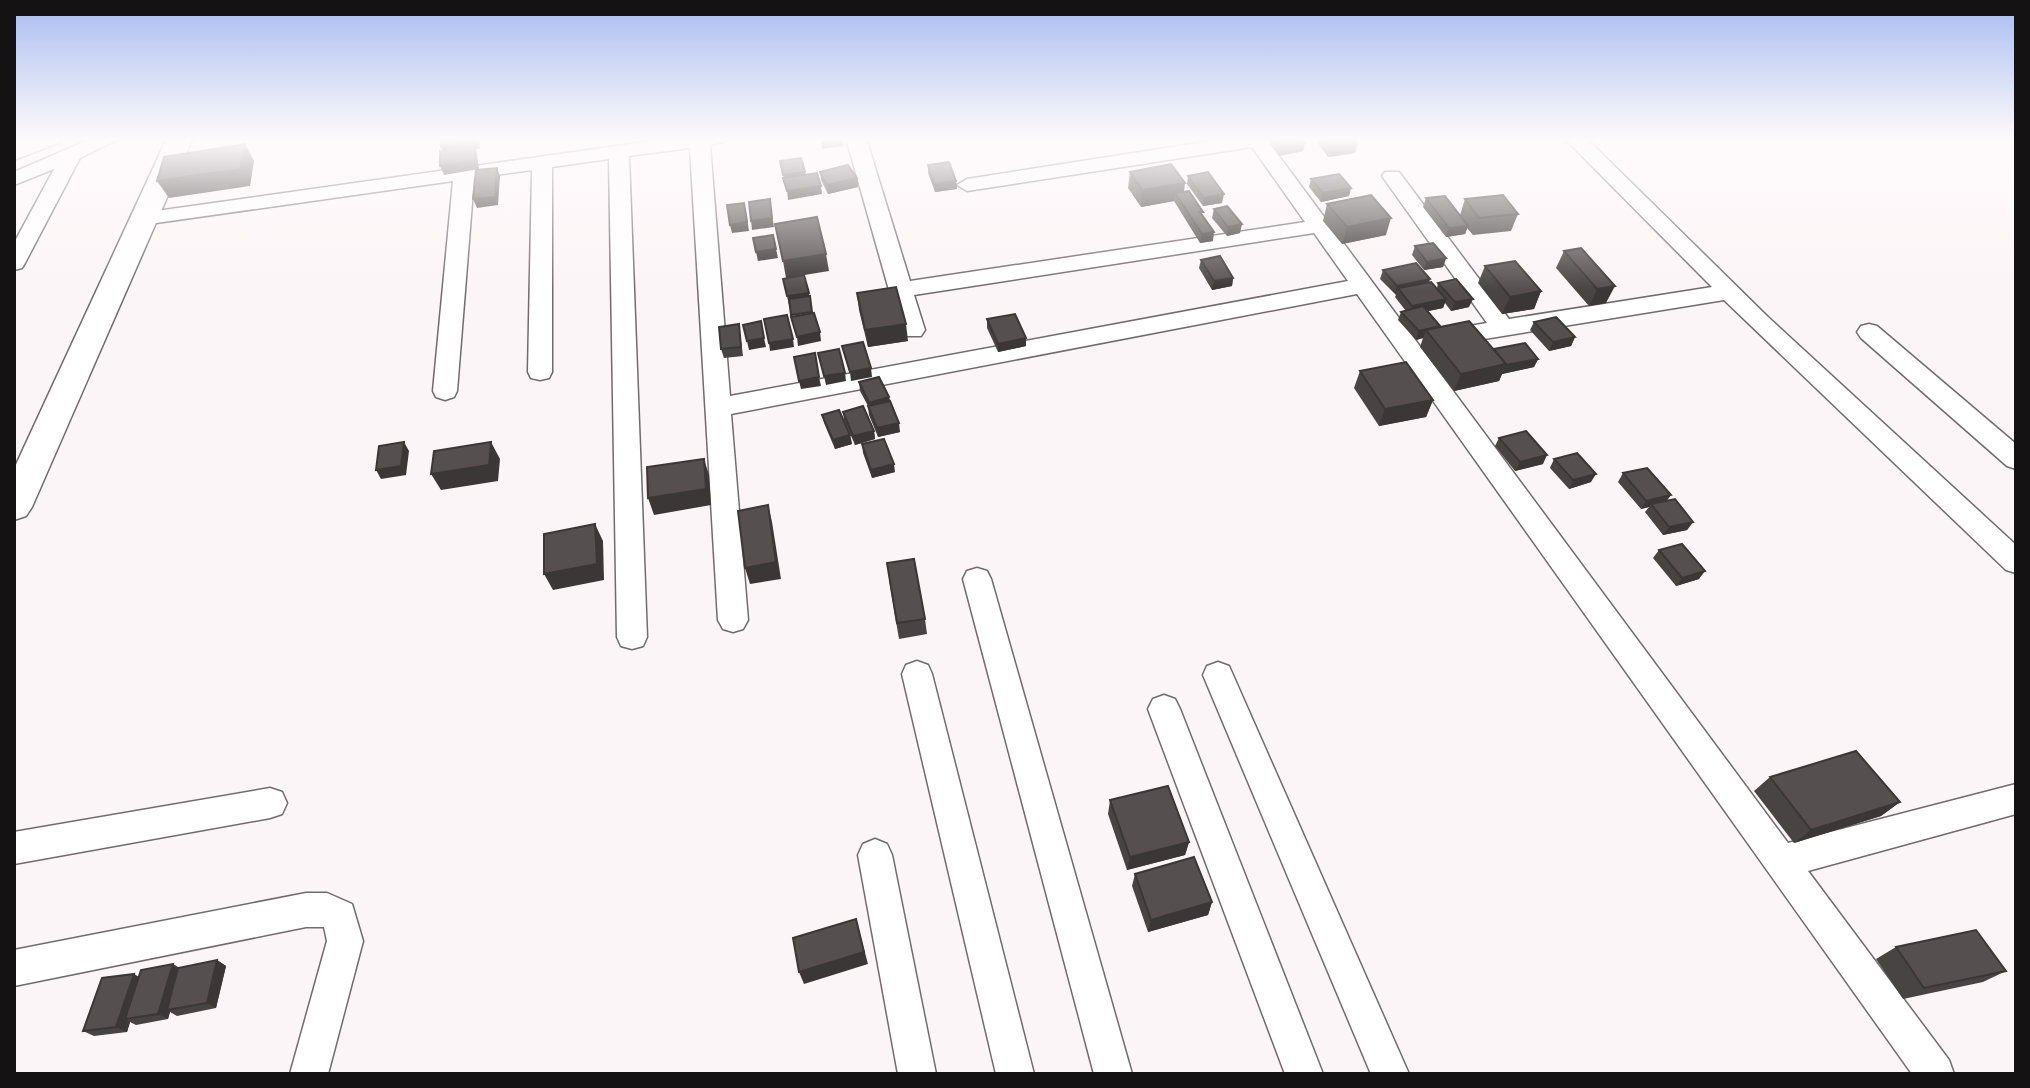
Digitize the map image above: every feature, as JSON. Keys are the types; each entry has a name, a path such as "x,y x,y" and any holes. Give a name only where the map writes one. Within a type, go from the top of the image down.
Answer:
{"street":[{"path":"14,263 54,189"},
{"path":"14,507 156,189"},
{"path":"142,219 363,189"},
{"path":"445,391 463,189"},
{"path":"540,372 542,189"},
{"path":"620,189 632,637"},
{"path":"697,189 720,407 733,620"},
{"path":"871,189 913,330"},
{"path":"1294,189 1935,1074"},
{"path":"1401,189 1501,326"},
{"path":"1625,189 1729,292 2016,562"},
{"path":"900,290 1319,226"},
{"path":"720,407 1362,286"},
{"path":"1405,345 1501,326 1729,292"},
{"path":"1869,332 2016,459"},
{"path":"977,579 1113,1074"},
{"path":"917,674 1015,1074"},
{"path":"1218,675 1390,1074"},
{"path":"1164,709 1304,1074"},
{"path":"1780,862 2016,799"},
{"path":"14,848 270,803"},
{"path":"875,855 917,1074"},
{"path":"14,968 306,910 327,910 339,916 345,941 309,1074"}],"building":[{"path":"474,189 496,189 495,197 473,199"},
{"path":"1197,189 1220,189 1224,194 1204,198"},
{"path":"1319,189 1347,189 1323,193"},
{"path":"1189,191 1214,232 1202,234 1175,193"},
{"path":"1371,195 1391,218 1347,227 1327,204"},
{"path":"1503,195 1518,214 1479,218 1465,199"},
{"path":"1445,196 1468,226 1449,228 1426,198"},
{"path":"770,199 772,218 751,221 749,202"},
{"path":"744,203 747,222 730,225 727,205"},
{"path":"1227,206 1242,224 1228,227 1214,209"},
{"path":"817,217 826,254 783,261 775,224"},
{"path":"773,235 776,249 756,252 753,238"},
{"path":"1433,243 1446,258 1427,262 1415,246"},
{"path":"1581,248 1615,286 1597,289 1564,251"},
{"path":"1220,256 1233,278 1214,281 1201,260"},
{"path":"1515,261 1541,291 1510,297 1485,266"},
{"path":"1416,263 1430,279 1397,286 1383,270"},
{"path":"804,275 809,293 787,296 783,279"},
{"path":"1456,279 1473,299 1455,302 1438,283"},
{"path":"1431,282 1446,299 1412,306 1398,288"},
{"path":"896,287 906,324 865,330 857,293"},
{"path":"810,296 812,312 791,315 789,299"},
{"path":"1423,306 1440,326 1419,331 1401,312"},
{"path":"814,313 820,332 797,337 791,317"},
{"path":"1015,314 1026,338 998,344 987,319"},
{"path":"787,315 793,339 769,343 764,319"},
{"path":"1556,317 1575,337 1553,342 1534,322"},
{"path":"761,321 764,338 747,341 743,325"},
{"path":"1469,321 1506,364 1461,374 1426,330"},
{"path":"739,324 741,347 721,349 719,327"},
{"path":"863,342 871,368 850,372 842,346"},
{"path":"1525,343 1538,359 1506,365 1494,349"},
{"path":"839,349 845,373 824,376 818,353"},
{"path":"815,353 819,377 799,381 794,357"},
{"path":"1406,362 1433,400 1385,409 1360,371"},
{"path":"879,377 889,397 869,403 859,382"},
{"path":"890,401 899,423 877,428 868,406"},
{"path":"863,406 874,431 853,436 843,412"},
{"path":"839,410 850,435 833,440 822,415"},
{"path":"1526,431 1547,455 1520,462 1499,438"},
{"path":"884,439 894,464 871,470 862,444"},
{"path":"404,442 401,466 376,470 379,446"},
{"path":"491,442 489,465 431,474 434,451"},
{"path":"1577,453 1596,474 1573,480 1554,459"},
{"path":"704,459 706,489 648,498 647,467"},
{"path":"1647,468 1671,495 1646,501 1623,473"},
{"path":"1675,499 1693,522 1669,527 1651,504"},
{"path":"768,505 776,562 745,568 738,511"},
{"path":"595,524 597,564 544,574 544,534"},
{"path":"1682,544 1705,571 1682,578 1659,550"},
{"path":"914,559 925,619 897,623 887,563"},
{"path":"1856,751 1900,802 1811,830 1770,777"},
{"path":"1168,786 1189,842 1130,857 1110,800"},
{"path":"1194,857 1212,902 1151,920 1135,874"},
{"path":"856,919 864,952 799,972 793,938"},
{"path":"1976,930 2006,971 1924,988 1896,947"},
{"path":"217,960 207,1003 167,1010 178,968"},
{"path":"173,964 158,1014 125,1019 141,970"},
{"path":"134,974 116,1027 83,1031 102,978"}]}
